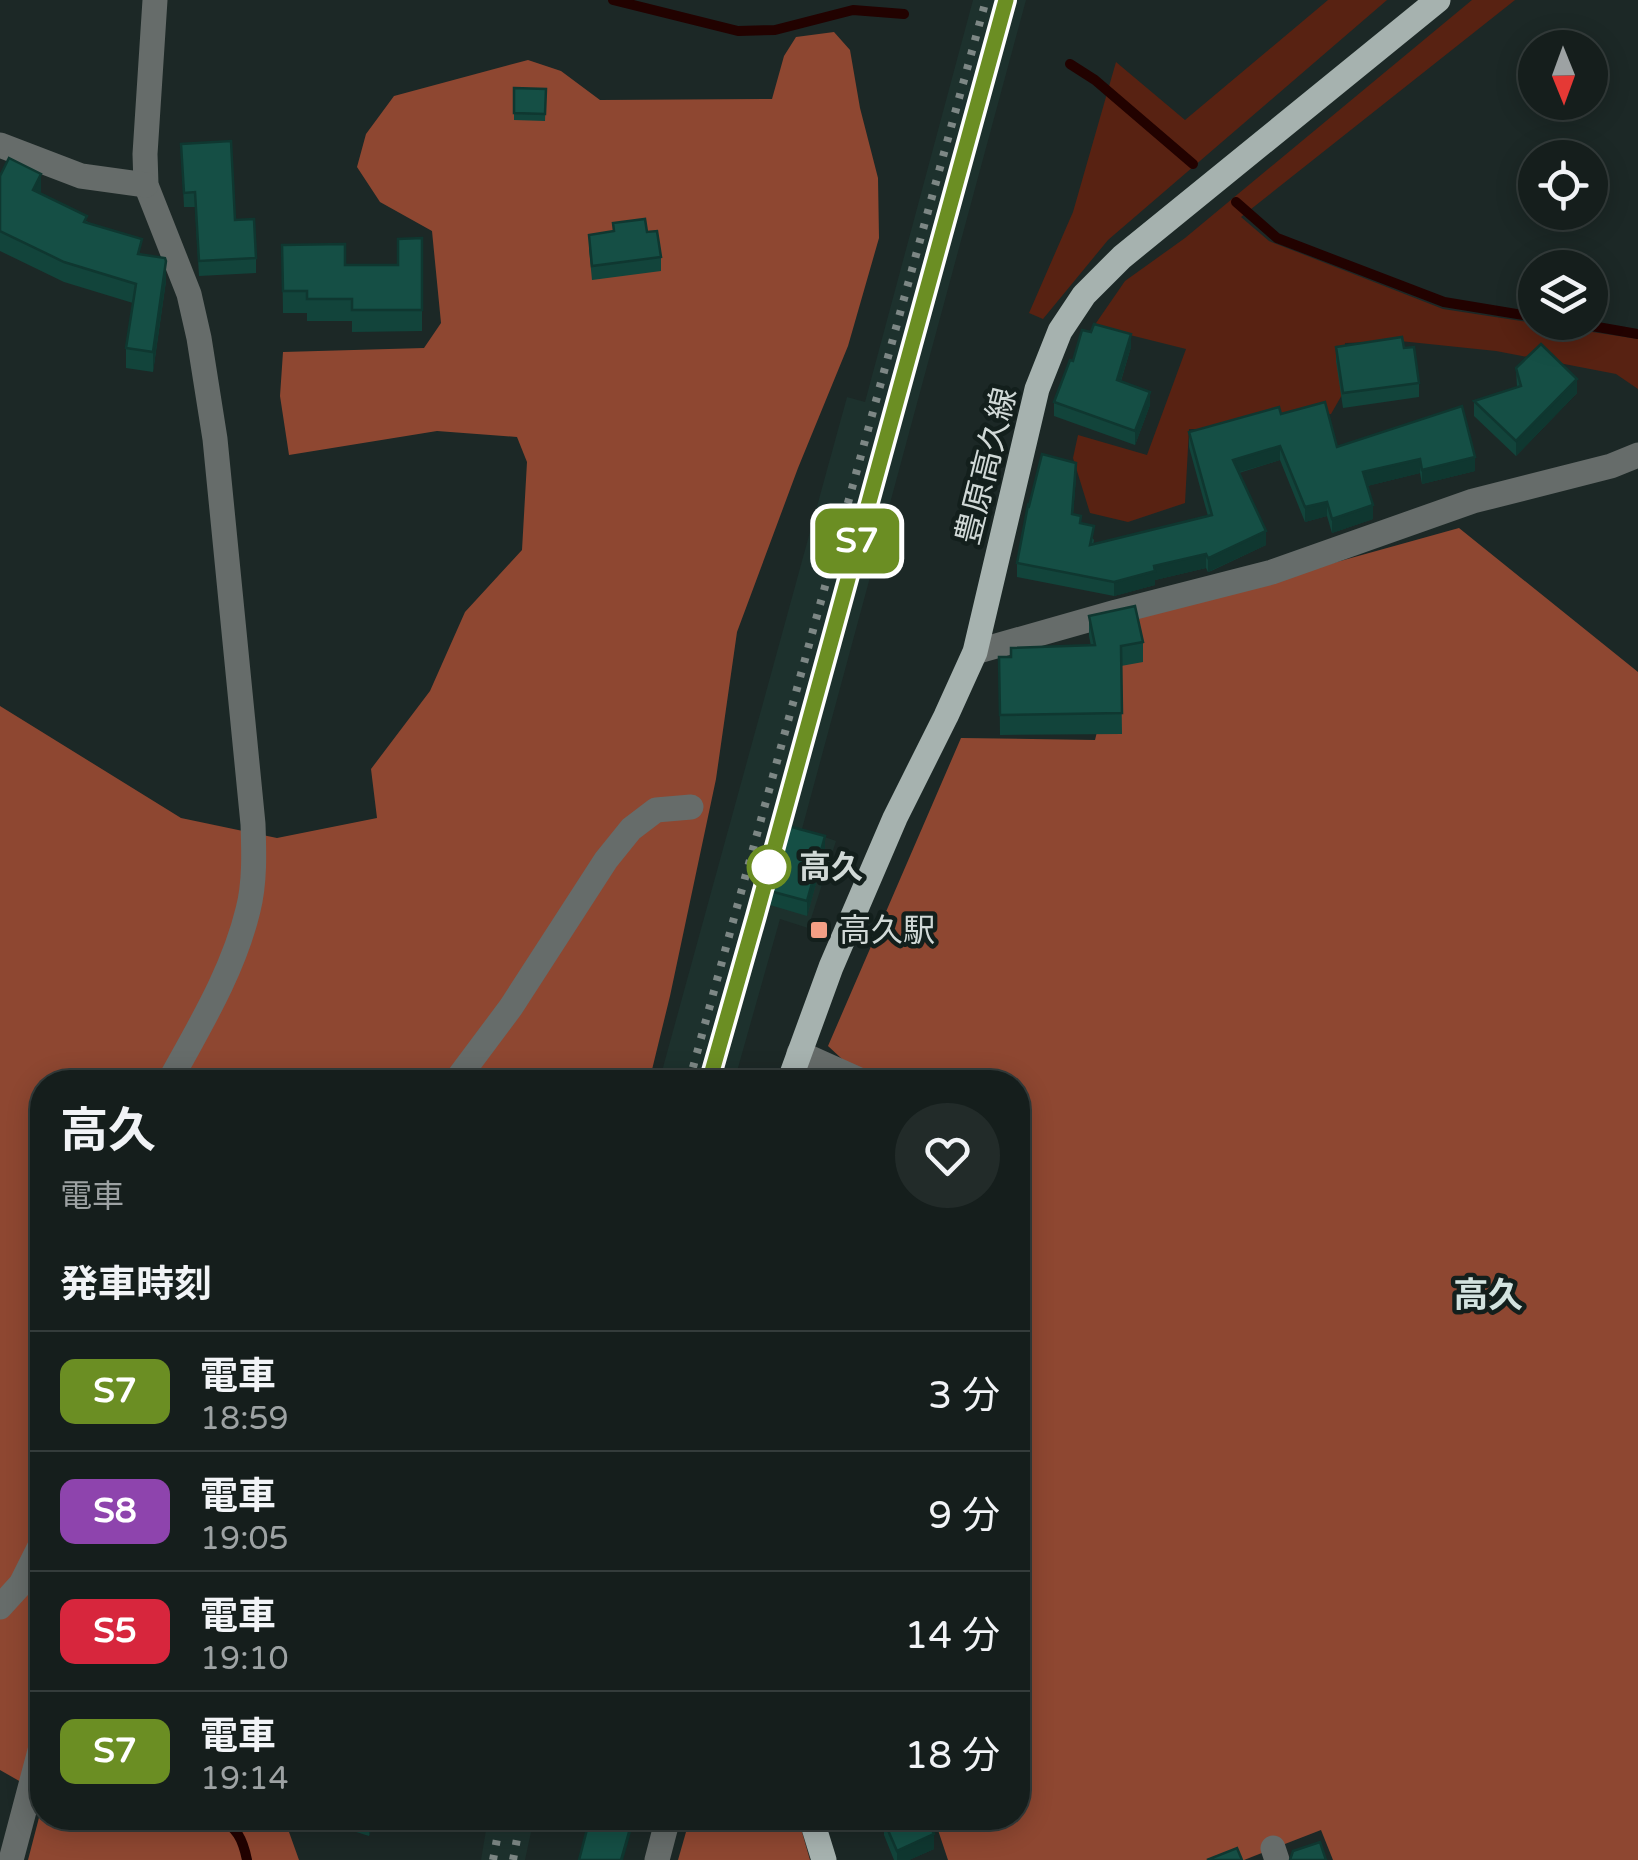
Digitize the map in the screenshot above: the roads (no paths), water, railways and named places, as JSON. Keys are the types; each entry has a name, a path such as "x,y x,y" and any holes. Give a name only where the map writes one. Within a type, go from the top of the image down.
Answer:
{"main road":[{"name":"豊原高久線","path":"793,1070 831,967 888,834 975,652 1037,389 1060,331 1084,295 1122,258 1438,0"},
{"path":"815,1830 824,1860"}],"street":[{"path":"155,0 144,154 146,186 189,294 199,338 215,439 254,858 249,907 232,964 175,1070"},
{"path":"0,145 82,176 146,186"},
{"path":"975,652 1272,572 1473,501 1611,466 1638,455"},
{"path":"464,1070 631,828 656,810 691,807"},
{"path":"799,1053 837,1070"},
{"path":"0,1607 21,1584 30,1566"},
{"path":"11,1860 30,1788"},
{"path":"657,1860 665,1830"}],"waterway":[{"path":"613,0 738,31 775,30 853,10 904,14"},
{"path":"1070,64 1095,80 1193,164"},
{"path":"1236,202 1277,238 1444,302 1518,314"},
{"path":"1608,329 1638,334"},
{"path":"234,1830 247,1860"}],"railway":[{"path":"692,1070 986,0"},
{"path":"712,1070 1006,0"},
{"path":"493,1860 499,1830"},
{"path":"513,1860 519,1830"}],"train":[{"name":"S7","path":"712,1070 1006,0"}],"place":[{"name":"高久","path":"769,867"},
{"name":"高久駅","path":"819,930"}],"district":[{"name":"高久","path":"1488,1295"}]}
